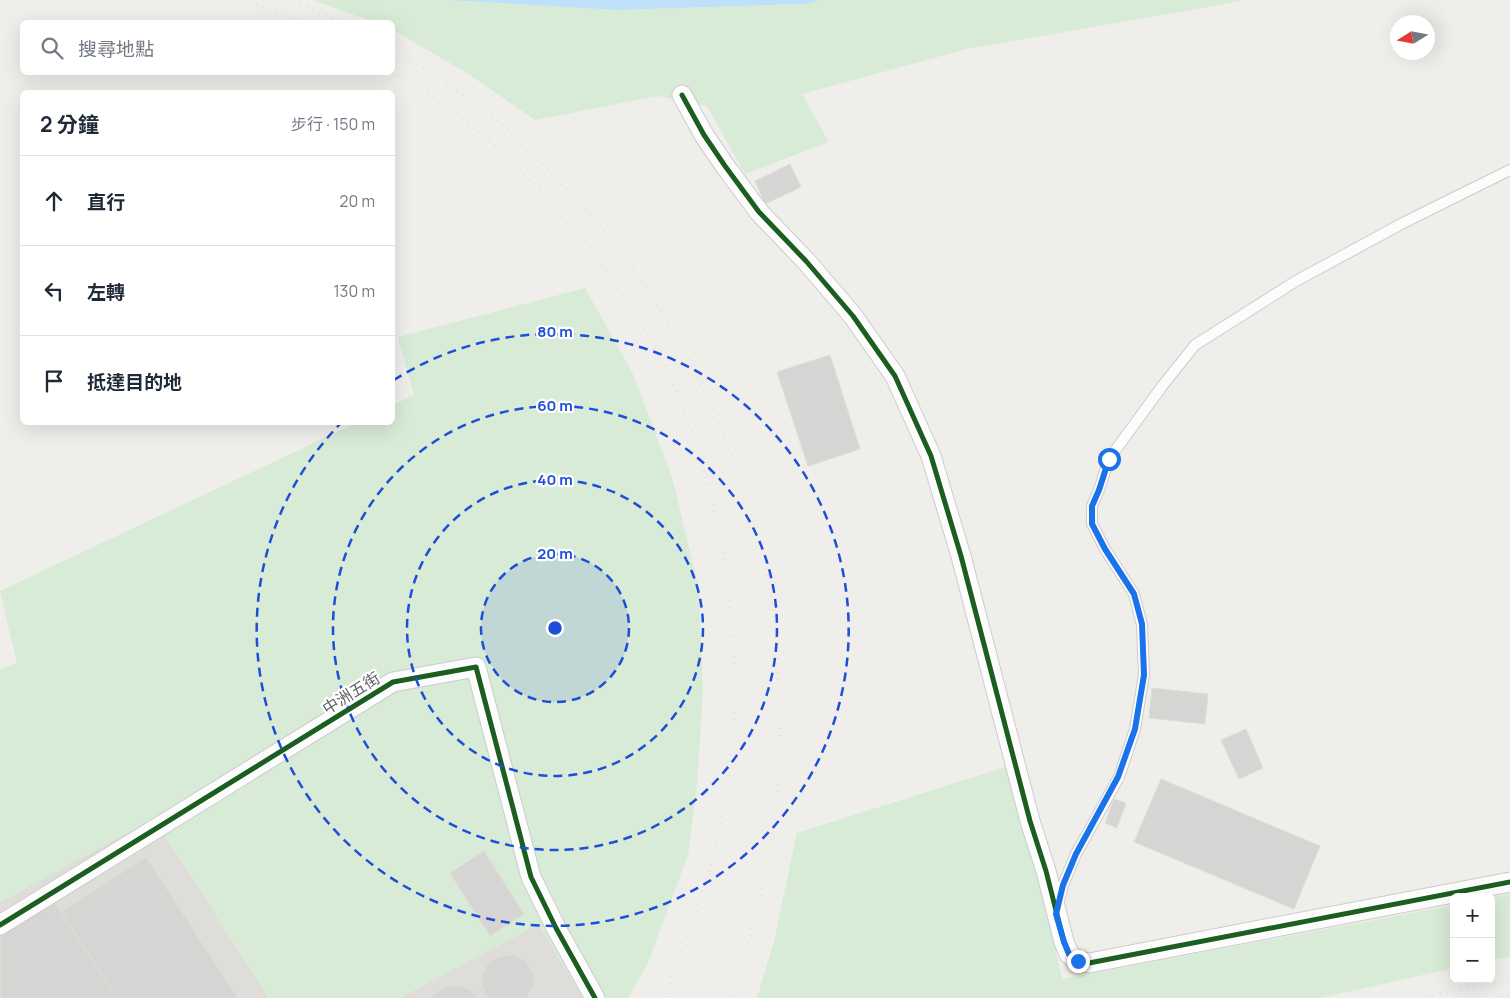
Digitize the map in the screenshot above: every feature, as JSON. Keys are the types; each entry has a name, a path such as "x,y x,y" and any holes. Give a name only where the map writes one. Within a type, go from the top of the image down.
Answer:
{"street":[{"path":"682,95 704,135 725,166 760,212 806,261 852,316 895,376 931,456 961,556 1056,914 1069,954 1078,961 1089,963 1510,882"},
{"name":"中洲五街","path":"0,925 393,682 476,667 531,877 556,928 595,998"}],"lane":[{"path":"1056,914 1063,885 1076,854 1118,777 1135,729 1144,675 1142,624 1134,594 1105,549 1092,524 1092,506 1109,459 1163,385 1195,346 1296,281 1403,223 1510,170"}],"shaded area":[{"path":"154,818 269,998 0,998 0,902"},
{"path":"538,924 583,998 401,998 414,990"}],"green space":[{"path":"313,0 447,0 617,10 805,4 821,0 1242,0 967,49 802,94 829,142 745,174 707,106 658,96 535,120 467,73 395,31 395,20 368,20"},
{"path":"585,288 633,374 672,477 699,589 703,691 697,784 688,855 647,965 628,998 583,998 538,925 401,998 269,998 154,818 0,902 0,669 17,663 0,591 352,425 395,425 395,404 414,395 398,337"},
{"path":"1015,764 1062,979 1450,906 1450,969 1320,998 757,998 774,941 797,833"},
{"path":"1510,894 1510,956 1495,959 1495,938 1495,896"}],"water":[{"path":"447,0 821,0 805,4 617,10"}],"building":[{"path":"790,164 801,187 765,204 755,181"},
{"path":"830,355 860,449 808,466 777,372"},
{"path":"1152,688 1208,694 1205,724 1149,718"},
{"path":"1246,729 1263,768 1239,779 1221,740"},
{"path":"1161,779 1320,846 1294,909 1134,842"},
{"path":"1114,799 1126,803 1117,828 1105,823"},
{"path":"484,851 524,914 490,936 450,873"},
{"path":"146,857 238,998 117,998 61,912"},
{"path":"54,901 117,998 2,998 0,995 0,937"},
{"path":"504,955 514,955 523,959 530,967 534,977 533,987 526,998 490,998 485,993 482,984 483,973 487,965 495,958"},
{"path":"445,987 464,987 473,992 478,998 431,998"}],"railway":[{"path":"243,0 296,20"},
{"path":"294,0 337,20"},
{"path":"395,52 438,77 495,119 541,162 594,218 647,288 685,350 718,420 746,492 765,560 775,620 780,698 780,767 772,833 759,904 738,979 730,998"},
{"path":"395,74 439,101 491,142 538,188 587,244 629,303 666,367 691,428 712,495 726,570 733,631 735,692 729,774 714,855 664,998"},
{"path":"1419,998 1510,980"},
{"path":"1502,998 1510,996"}],"cycle path":[{"path":"682,95 704,135 759,212 806,261 853,316 895,376 931,456 961,556 1030,821 1069,954 1078,961 1089,963 1510,882"},
{"path":"0,925 393,682 476,667 531,877 556,928 595,998"}],"route":[{"path":"1078,961 1069,954 1056,914 1063,885 1076,854 1118,777 1135,729 1144,675 1142,624 1134,594 1105,549 1092,524 1092,506 1109,459"}]}
